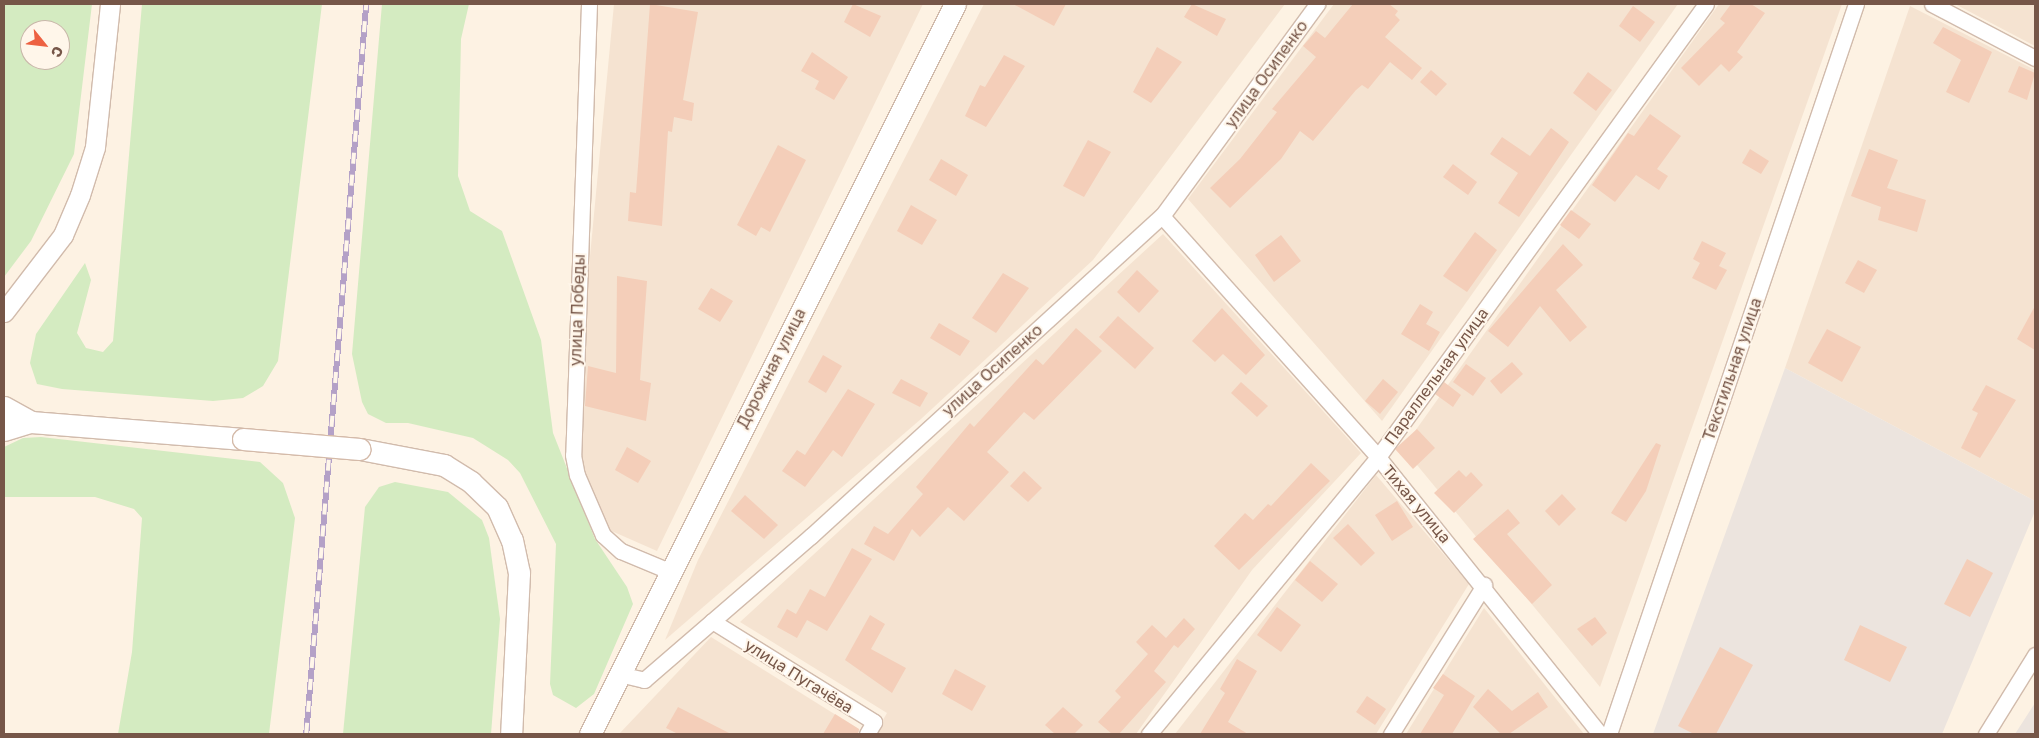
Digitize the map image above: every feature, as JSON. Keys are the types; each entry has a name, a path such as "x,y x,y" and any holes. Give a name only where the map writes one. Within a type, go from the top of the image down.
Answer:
{"main road":[{"name":"Дорожная улица","path":"590,734 669,571 955,4"},
{"path":"4,406 31,422"},
{"path":"4,430 31,422 360,449 444,465 471,482 497,507 512,540 519,573 513,733"}],"street":[{"path":"4,312 63,235 80,195 95,147 110,4"},
{"name":"улица Победы","path":"589,4 573,455 577,476 603,535 627,554 669,571"},
{"name":"улица Осипенко","path":"619,674 644,680 1162,216 1317,4"},
{"name":"Параллельная улица","path":"1149,734 1378,457 1706,4"},
{"name":"Текстильная улица","path":"1609,734 1856,4"},
{"path":"1932,4 2035,58"},
{"name":"Тихая улица","path":"1162,216 1378,457 1484,585 1600,734"},
{"path":"1391,734 1484,585"},
{"name":"улица Пугачёва","path":"712,621 874,722 867,734"},
{"path":"1986,734 2035,655"}],"shaded area":[{"path":"614,4 923,4 657,551 607,529 581,466 585,309"},
{"path":"984,4 1285,4 1093,260 921,419 665,640 698,560"},
{"path":"1334,4 1678,4 1382,421 1188,199"},
{"path":"1719,4 1842,4 1600,687 1403,448"},
{"path":"1955,4 2035,4 2035,46"},
{"path":"1910,6 2035,70 2035,501 1785,368"},
{"path":"1163,234 1361,453 1252,570 1136,734 875,734 887,713 740,622"},
{"path":"1785,368 2035,501 2035,511 1942,734 1653,734"},
{"path":"1376,475 1469,584 1376,734 1175,734"},
{"path":"1484,608 1584,734 1406,734"},
{"path":"711,637 860,730 857,734 619,734"},
{"path":"2035,703 2035,734 2015,734"}],"green space":[{"path":"4,4 92,4 74,154 31,241 4,277"},
{"path":"142,4 322,4 278,361 263,386 243,398 213,401 62,389 37,384 30,363 36,334 85,263 91,280 77,333 86,348 103,352 113,341"},
{"path":"382,4 469,4 461,39 458,176 470,211 502,231 541,340 553,433 595,539 627,587 633,604 594,694 576,708 553,695 550,684 556,544 520,473 508,460 473,438 408,423 386,423 368,414 362,402 352,354"},
{"path":"41,437 260,462 283,483 295,518 269,734 118,734 132,652 142,518 134,509 95,497 4,497 4,447 23,438"},
{"path":"395,482 448,492 482,520 489,538 500,619 491,734 343,734 365,507 379,487"}],"building":[{"path":"650,4 698,12 683,100 694,103 692,121 674,117 672,132 668,131 662,226 628,221 630,192 636,193"},
{"path":"853,4 881,16 870,37 844,22"},
{"path":"1013,4 1066,4 1054,26"},
{"path":"1192,4 1226,19 1217,36 1184,17"},
{"path":"1353,4 1389,4 1398,11 1395,15 1400,20 1385,37 1422,68 1412,80 1390,62 1368,89 1362,85 1356,90 1313,141 1300,131 1281,159 1230,208 1210,188 1240,159 1277,112 1272,109 1316,57 1303,46 1316,31 1325,38"},
{"path":"1731,4 1751,4 1765,13 1737,52 1743,57 1729,72 1721,64 1699,86 1681,68 1725,23 1720,19"},
{"path":"1633,6 1655,22 1640,42 1619,26"},
{"path":"1943,27 1992,52 1969,103 1946,92 1961,60 1933,43"},
{"path":"1157,47 1182,62 1151,103 1133,92"},
{"path":"812,52 848,77 834,100 815,89 819,81 801,71"},
{"path":"1004,55 1025,66 986,127 965,116 980,85 985,87"},
{"path":"2019,66 2035,73 2027,100 2008,92"},
{"path":"1431,70 1447,84 1436,96 1420,82"},
{"path":"1588,72 1612,90 1596,111 1573,93"},
{"path":"1650,114 1681,136 1657,169 1668,176 1659,190 1636,175 1615,202 1592,185 1628,133 1634,136"},
{"path":"1551,128 1569,142 1519,217 1498,203 1518,173 1490,154 1502,137 1530,156"},
{"path":"1088,140 1111,152 1084,197 1063,186"},
{"path":"778,145 806,160 770,232 761,227 756,236 737,225"},
{"path":"1750,149 1769,161 1761,174 1742,163"},
{"path":"1869,149 1898,160 1887,188 1926,200 1917,232 1878,220 1881,207 1851,196"},
{"path":"941,159 968,175 956,196 929,180"},
{"path":"1453,164 1477,182 1468,195 1443,177"},
{"path":"911,205 937,220 922,245 897,231"},
{"path":"1571,210 1591,224 1579,239 1560,225"},
{"path":"1475,232 1497,250 1467,292 1443,276"},
{"path":"1281,235 1301,261 1274,282 1255,255"},
{"path":"1702,241 1726,253 1719,266 1727,270 1716,290 1692,278 1700,263 1693,259"},
{"path":"1563,244 1583,265 1556,290 1587,327 1570,342 1540,306 1508,347 1488,331"},
{"path":"1858,260 1877,270 1864,293 1845,283"},
{"path":"1137,270 1159,291 1139,313 1117,292"},
{"path":"1003,273 1029,288 996,333 972,318"},
{"path":"617,276 647,281 640,380 651,383 646,421 585,406 588,366 616,373"},
{"path":"711,288 733,301 720,322 698,309"},
{"path":"1420,304 1433,312 1426,324 1440,332 1429,351 1401,334"},
{"path":"2035,306 2035,350 2017,339"},
{"path":"1222,308 1265,355 1246,375 1223,354 1215,362 1192,341"},
{"path":"1118,316 1154,348 1135,369 1099,337"},
{"path":"939,323 970,341 960,356 930,338"},
{"path":"1076,328 1102,351 1034,420 1024,412 987,452 1009,472 964,521 948,507 920,537 912,529 894,561 864,544 874,526 888,534 923,494 916,487 970,423 974,427 1036,359 1043,365"},
{"path":"1827,329 1861,347 1842,382 1808,363"},
{"path":"823,355 842,366 826,393 808,382"},
{"path":"1512,362 1523,374 1501,394 1490,381"},
{"path":"1466,364 1486,378 1473,396 1453,382"},
{"path":"901,379 928,393 920,407 892,393"},
{"path":"1383,379 1398,392 1380,414 1365,401"},
{"path":"1241,382 1268,406 1257,417 1231,393"},
{"path":"1444,382 1461,395 1453,407 1435,394"},
{"path":"1986,385 2016,400 1980,458 1961,448 1978,413 1972,410"},
{"path":"848,389 875,404 842,457 833,450 805,487 782,471 797,450 805,455"},
{"path":"1417,429 1435,448 1413,469 1395,449"},
{"path":"1656,443 1661,445 1646,491 1626,522 1611,513"},
{"path":"627,447 651,461 638,483 615,470"},
{"path":"1311,463 1330,481 1239,570 1214,546 1245,513 1253,520 1268,504 1271,506"},
{"path":"1459,470 1466,477 1471,472 1483,485 1454,513 1434,493"},
{"path":"1024,471 1042,488 1028,502 1010,486"},
{"path":"1562,494 1576,509 1559,526 1545,511"},
{"path":"745,495 778,525 764,539 731,511"},
{"path":"1397,501 1413,527 1392,541 1375,515"},
{"path":"1508,509 1520,523 1507,534 1552,585 1532,604 1473,539"},
{"path":"1348,524 1375,553 1361,566 1333,538"},
{"path":"852,548 872,559 827,631 807,620 797,638 777,627 787,609 796,614 810,589 825,597"},
{"path":"1967,559 1993,573 1970,617 1944,604"},
{"path":"1310,561 1338,584 1322,602 1295,580"},
{"path":"1277,607 1301,625 1281,652 1257,635"},
{"path":"870,615 885,624 871,649 906,668 892,693 845,660"},
{"path":"1595,617 1607,633 1592,646 1577,629"},
{"path":"1184,618 1195,629 1178,648 1174,645 1154,671 1166,682 1119,734 1112,734 1098,722 1121,697 1115,691 1148,654 1136,642 1152,625 1166,638"},
{"path":"1860,625 1907,647 1890,682 1844,660"},
{"path":"1720,647 1753,665 1716,734 1694,734 1678,726"},
{"path":"1237,659 1257,671 1228,722 1248,734 1200,734 1225,693 1220,689"},
{"path":"955,669 986,686 972,711 942,694"},
{"path":"1443,674 1475,696 1452,734 1420,734 1444,695 1433,688"},
{"path":"1488,689 1512,711 1538,692 1548,707 1509,734 1501,734 1473,707"},
{"path":"1367,696 1386,709 1375,725 1356,712"},
{"path":"678,707 731,734 678,734 666,728"},
{"path":"1063,707 1083,725 1074,734 1055,734 1045,725"},
{"path":"835,714 859,729 858,734 823,734"}],"railway":[{"path":"306,734 366,4"}]}
